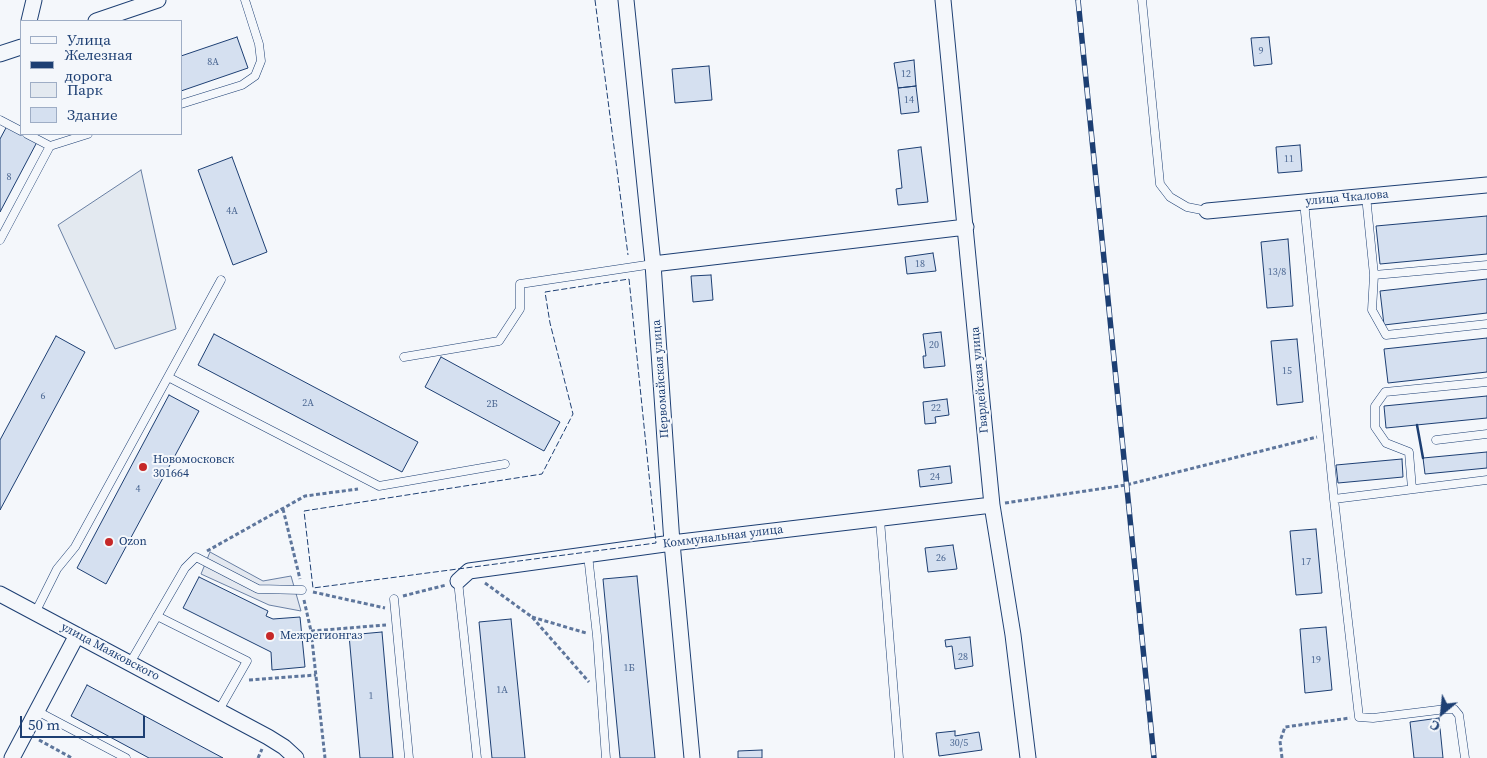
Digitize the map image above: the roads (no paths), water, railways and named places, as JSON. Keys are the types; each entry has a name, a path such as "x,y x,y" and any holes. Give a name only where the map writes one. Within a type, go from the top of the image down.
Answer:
{"street":[{"path":"29,20 34,0"},
{"path":"99,20 158,0"},
{"name":"Первомайская улица","path":"626,0 654,264 672,543 692,758"},
{"name":"Гвардейская улица","path":"943,0 992,505 1013,635 1028,758"},
{"name":"улица Чкалова","path":"1207,211 1487,185"},
{"path":"654,264 966,227"},
{"name":"Коммунальная улица","path":"463,576 672,543 880,520 992,505"},
{"name":"улица Маяковского","path":"0,594 268,736 296,758"},
{"path":"12,758 77,635"}],"lane":[{"path":"182,104 242,85 255,76 261,62 259,44 245,0"},
{"path":"1142,0 1160,184 1170,197 1187,207 1207,211"},
{"path":"0,120 20,130"},
{"path":"29,135 50,146"},
{"path":"0,240 50,146 85,135"},
{"path":"1366,196 1374,275 1372,310 1386,334 1487,324"},
{"path":"1304,202 1327,434 1359,717 1373,718 1446,709 1454,710 1459,715 1465,758"},
{"path":"404,357 499,341 520,309 520,284 654,264"},
{"path":"1374,275 1487,265"},
{"path":"35,613 57,569 75,546 221,280"},
{"path":"168,377 379,486 505,464"},
{"path":"1412,489 1409,452 1386,443 1375,427 1376,406 1386,392 1487,382"},
{"path":"1436,440 1487,434"},
{"path":"1334,499 1487,480"},
{"path":"880,520 899,758"},
{"path":"588,555 597,636 606,758"},
{"path":"130,663 185,568 196,557 258,589 302,590"},
{"path":"463,576 477,758"},
{"path":"394,599 409,758"},
{"path":"157,616 247,661 219,710"},
{"path":"37,711 126,758"}],"railway":[{"path":"1078,0 1154,758"}],"place":[{"name":"Новомосковск 301664","path":"143,467"},
{"name":"Ozon","path":"109,542"},
{"name":"Межрегионгаз","path":"270,636"}]}
